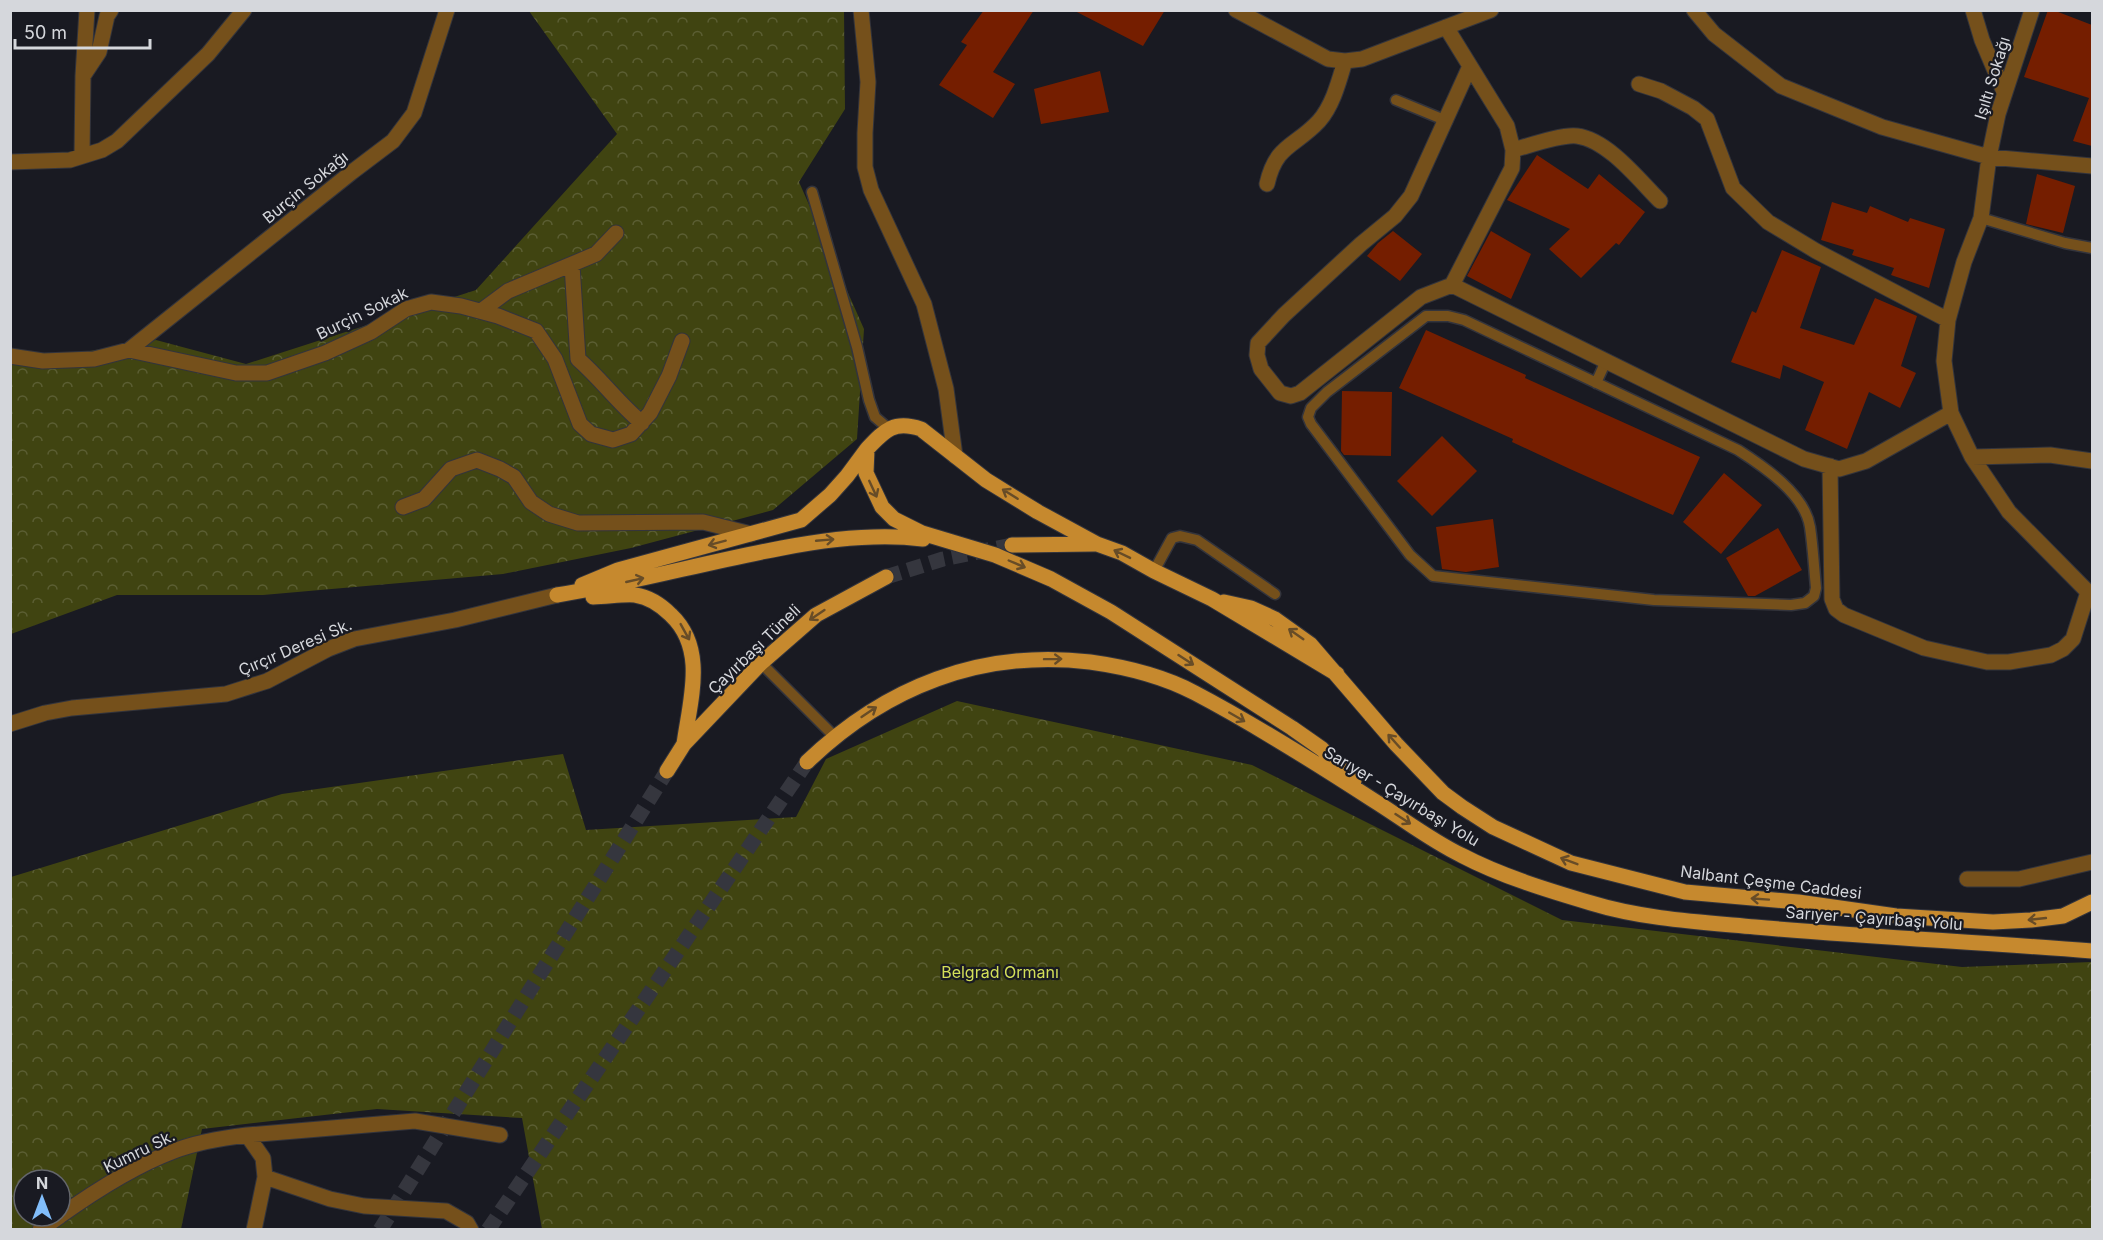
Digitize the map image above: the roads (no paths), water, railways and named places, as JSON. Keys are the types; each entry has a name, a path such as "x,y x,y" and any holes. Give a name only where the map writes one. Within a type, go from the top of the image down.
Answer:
{"main road":[{"name":"Nalbant Çeşme Caddesi","path":"889,429 894,426 909,425 921,429 994,485 1038,512 1212,599 1337,674 1396,744 1443,793 1493,827 1571,863 1685,892 1798,902 1896,916 1993,921 2031,920 2063,916 2092,902"},
{"path":"557,596 618,570 801,520 836,489 867,449 889,429"},
{"path":"867,449 866,473 882,507 894,519 922,533 995,555 1051,579 1111,612 1322,749 1371,798"},
{"path":"557,596 812,542 899,537 962,544"},
{"path":"1012,545 1097,543"},
{"name":"Çayırbaşı Tüneli","path":"667,771 684,744 760,663 816,615 886,577"},
{"path":"557,596 636,596 663,606 679,622 691,645 694,665 684,744"},
{"name":"Sarıyer - Çayırbaşı Yolu","path":"807,762 834,736 878,706 920,685 945,676 984,665 1027,660 1063,659 1109,665 1151,674 1193,692 1371,798 1460,855 1498,871 1594,904 1656,918 1785,930 2092,951"}],"street":[{"path":"82,155 87,10"},
{"path":"83,76 99,52 107,16 111,10"},
{"path":"10,162 70,160 102,150 117,141 208,54 244,10"},
{"name":"Burçin Sokağı","path":"129,350 352,171 393,141 414,113 447,10"},
{"path":"861,10 868,82 865,167 871,190 924,304 946,389 955,456"},
{"path":"1236,10 1328,59 1345,61 1362,59 1491,10"},
{"path":"1694,10 1714,34 1781,86 1882,127 1989,157 2092,166"},
{"path":"1973,10 1982,40 2004,92"},
{"name":"Işıltı Sokağı","path":"2032,10 2004,92 1989,157 1981,218 1964,262 1948,320 1944,361 1951,412 1972,457 2009,512 2090,593"},
{"path":"1446,27 1507,126 1513,150 1512,168 1452,285 1421,297 1300,393 1291,396 1280,393 1262,369 1257,355 1258,343 1284,315 1395,216 1411,196 1470,66"},
{"path":"1267,184 1270,169 1287,146 1320,119 1333,97 1345,61"},
{"path":"1640,84 1661,91 1707,119 1733,188 1768,222 1816,251 1948,320"},
{"path":"1513,150 1576,136 1611,152 1660,201"},
{"path":"481,311 508,291 596,254 616,233"},
{"path":"572,265 578,359 598,376 623,407 642,423"},
{"path":"1452,285 1804,459 1839,469 1866,461 1951,412"},
{"name":"Burçin Sokak","path":"10,356 43,361 94,359 129,350 236,373 267,373 325,353 371,332 406,309 431,302 460,306 536,330 555,359 580,424 591,434 613,440 631,434 650,413 669,376 682,341"},
{"path":"1972,457 2050,455 2092,461"},
{"path":"403,507 424,499 451,469 477,460 514,477 531,502 549,514 578,523 703,522 751,534"},
{"path":"1830,466 1832,599 1836,609 1844,615 1924,648 1987,662 2009,662 2051,655 2063,649 2073,639 2090,593"},
{"name":"Çırçır Deresi Sk.","path":"10,724 45,713 72,708 226,694 267,681 328,649 354,639 455,620 557,596"},
{"path":"1967,879 2019,879 2092,862"},
{"name":"Kumru Sk.","path":"72,1209 137,1168 174,1151 212,1140 247,1134 415,1121 500,1134"},
{"path":"247,1134 263,1158 265,1177 254,1230"},
{"path":"265,1177 330,1199 364,1206 446,1211 467,1223 471,1230"}],"lane":[{"path":"1396,100 1446,121"},
{"path":"812,192 857,347 869,400 875,417 889,429"},
{"path":"1981,218 2066,243 2092,248"},
{"path":"1426,316 1448,316 1464,320 1596,383 1737,450 1766,468 1785,484 1804,511 1810,525 1816,588 1814,596 1805,603 1791,605 1654,600 1433,576 1410,555 1308,417 1311,408 1327,392 1426,316"},
{"path":"1596,383 1606,361"},
{"path":"1154,571 1172,538 1180,536 1197,540 1275,594"},
{"path":"760,663 834,736"}],"tunnel":[{"path":"886,577 943,559 1012,545"},
{"path":"488,1230 807,762"},
{"path":"380,1230 667,771"}],"park label":[{"name":"Belgrad Ormanı","path":"1000,972"}]}
